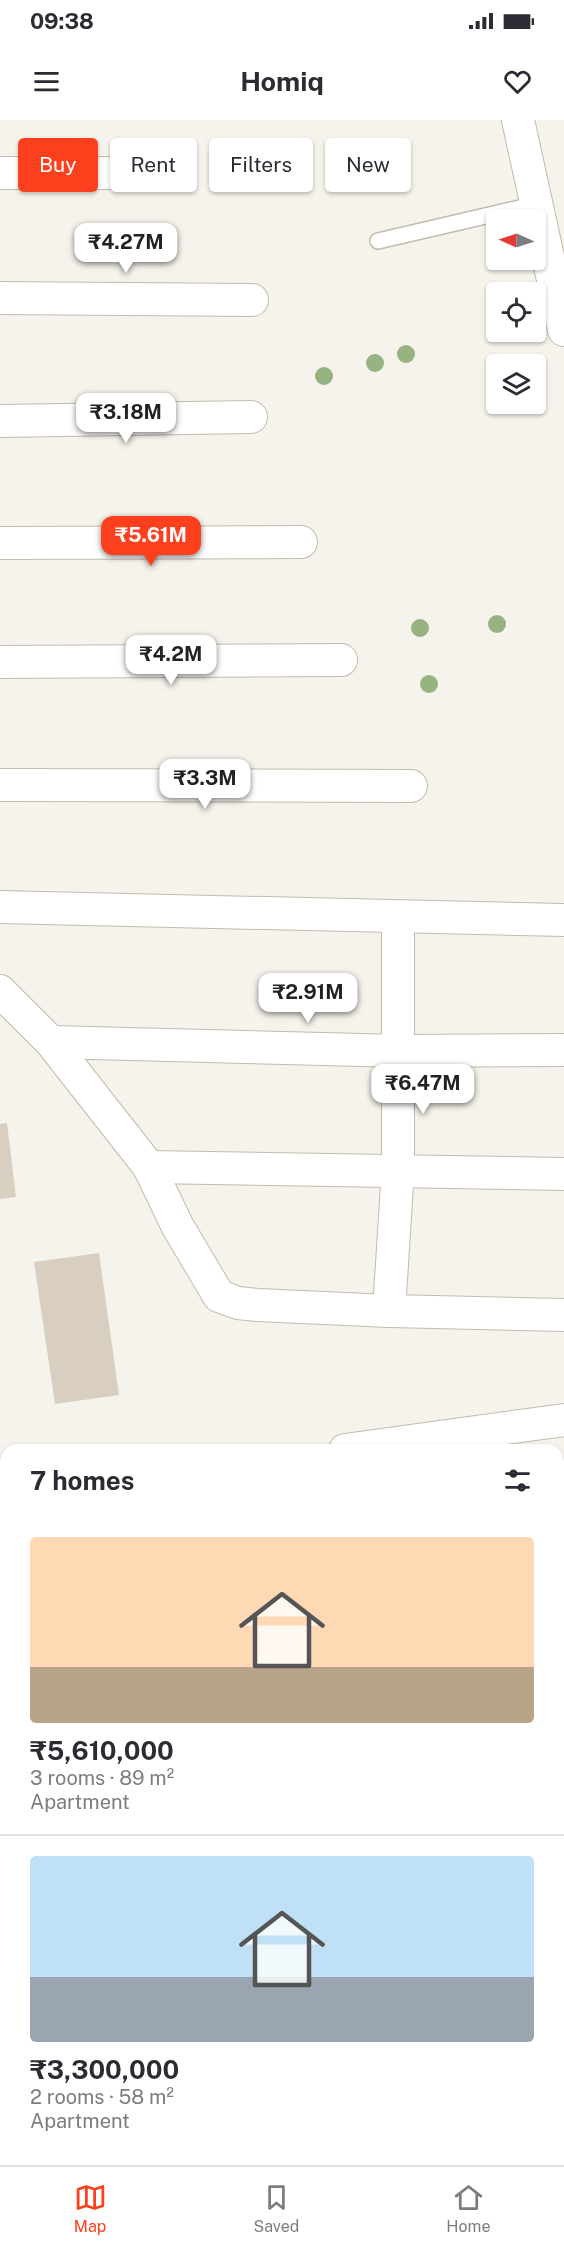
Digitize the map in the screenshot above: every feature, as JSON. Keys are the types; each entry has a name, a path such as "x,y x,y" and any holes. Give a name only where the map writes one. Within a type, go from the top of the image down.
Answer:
{"street":[{"path":"518,120 564,330"},
{"path":"0,173 110,173"},
{"path":"0,298 252,300"},
{"path":"0,422 251,417"},
{"path":"0,543 301,542"},
{"path":"0,662 341,660"},
{"path":"0,785 411,786"},
{"path":"0,907 398,918 564,920"},
{"path":"389,1311 398,1169 398,918"},
{"path":"0,991 51,1042 149,1167 178,1227 219,1296 237,1303 389,1311 564,1315"},
{"path":"51,1042 399,1051 564,1050"},
{"path":"149,1167 398,1169 564,1174"},
{"path":"389,1444 564,1420"}],"lane":[{"path":"378,241 537,204"}],"building":[{"path":"7,1123 16,1197 0,1199 0,1124"},
{"path":"99,1253 119,1395 55,1404 34,1262"}]}
